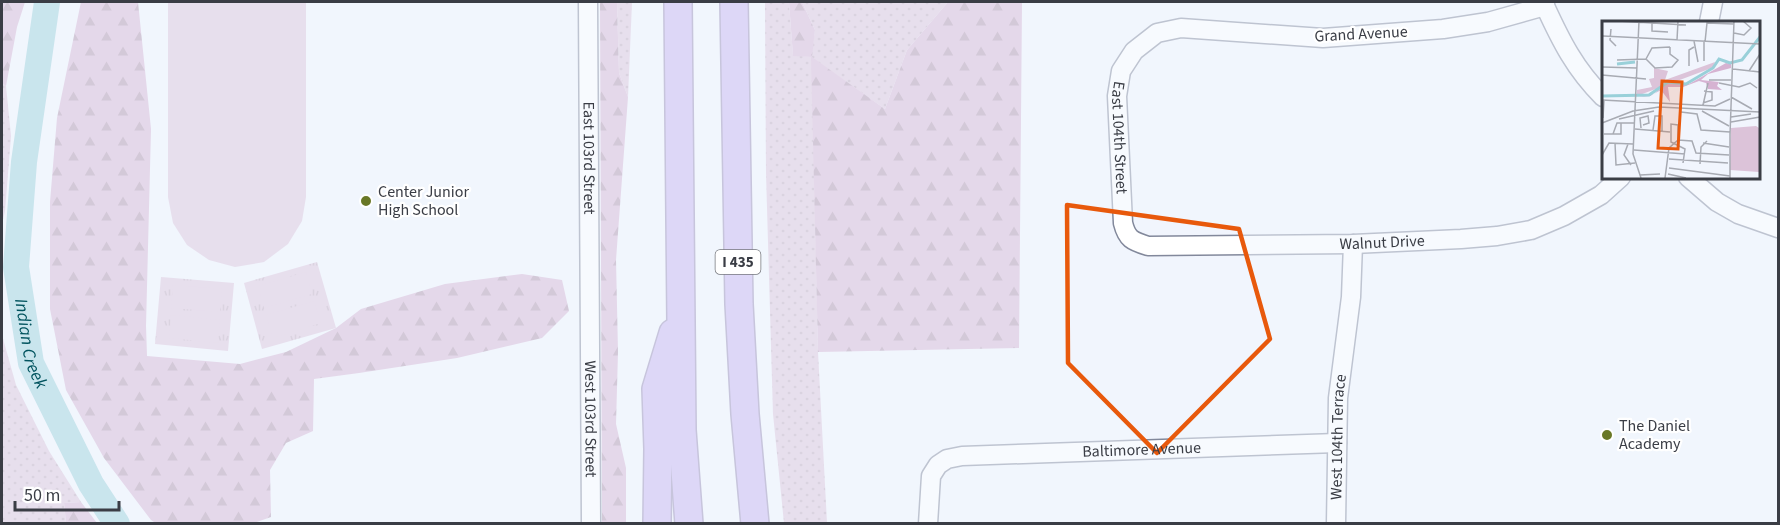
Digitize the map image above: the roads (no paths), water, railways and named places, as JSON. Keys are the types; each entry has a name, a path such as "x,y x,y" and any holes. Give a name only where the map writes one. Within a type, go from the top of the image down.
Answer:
{"highway":[{"path":"678,2 682,430 688,524"},
{"name":"I 435","path":"734,2 738,304 745,414 756,523"},
{"path":"657,524 656,389 681,306"}],"street":[{"name":"East 103rd Street","path":"588,2 590,313"},
{"path":"1709,21 1713,2"},
{"path":"1545,4 1563,45 1589,83 1602,96"},
{"name":"Grand Avenue","path":"1143,44 1158,33 1181,28 1323,38 1443,28 1488,22 1545,4"},
{"name":"East 104th Street","path":"1130,238 1125,233 1123,223 1116,96 1121,71 1134,51 1143,44"},
{"name":"Walnut Drive","path":"1130,238 1148,246 1353,244 1497,236 1532,230 1564,216 1601,195 1620,178"},
{"path":"1689,178 1717,202 1738,214 1779,228"},
{"name":"West 104th Terrace","path":"1336,524 1338,398 1351,297 1353,244"},
{"name":"West 103rd Street","path":"590,313 591,524"},
{"name":"Baltimore Avenue","path":"928,524 930,476 947,459 962,456 1337,443"}],"waterway":[{"name":"Indian Creek","path":"47,2 24,162 16,267 31,363 91,484 117,524"}],"place":[{"name":"Center Junior High School","path":"366,201"},
{"name":"The Daniel Academy","path":"1607,435"}]}
